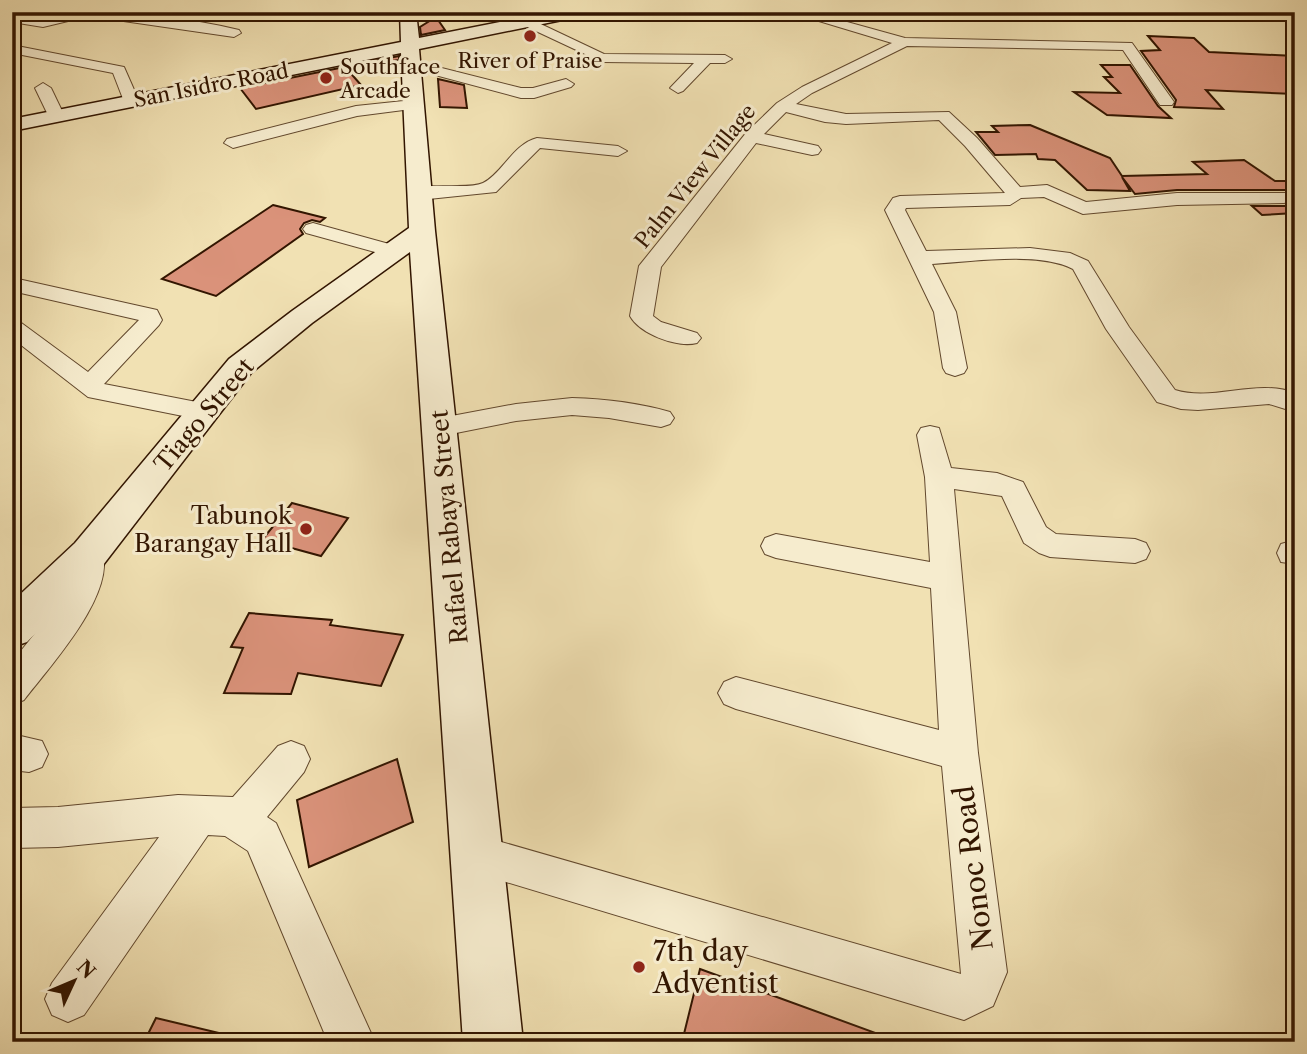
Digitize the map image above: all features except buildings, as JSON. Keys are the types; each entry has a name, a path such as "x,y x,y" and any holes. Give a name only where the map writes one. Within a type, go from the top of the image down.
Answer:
{"street":[{"name":"Rafael Rabaya Street","path":"408,12 413,105 412,225 442,428 493,1042"},
{"name":"San Isidro Road","path":"12,125 131,101 410,55 528,22 577,12"},
{"name":"Palm View Village","path":"794,12 905,42 1127,46 1166,102"},
{"path":"12,18 43,23 91,13 180,23 234,33"},
{"path":"528,22 602,58 679,53 706,59 725,59"},
{"name":"Palm View Village","path":"689,338 650,327 642,321 639,313 648,285 650,266 752,137 783,106 807,90 905,42"},
{"path":"12,49 119,70 131,101"},
{"path":"410,55 521,93 534,93 566,84"},
{"path":"678,88 706,59"},
{"path":"43,88 56,115"},
{"path":"233,143 356,111 413,105"},
{"path":"783,106 834,118 943,115 971,142 1015,193"},
{"path":"752,137 812,150"},
{"path":"313,229 412,225 489,188 537,143 618,151"},
{"path":"955,368 945,312 895,210 897,204 912,200 1010,199 1015,193 1046,191 1083,208 1177,199 1284,197"},
{"name":"Tiago Street","path":"12,629 89,554 240,366 412,225"},
{"path":"918,258 1033,255 1073,259 1081,265 1118,329 1166,396 1178,402 1198,404 1267,395 1290,399 1295,404"},
{"path":"12,310 15,282 149,315 151,320 90,384"},
{"path":"16,336 105,394 203,411"},
{"path":"442,428 528,411 562,408 589,407 661,418"},
{"name":"Nonoc Road","path":"477,855 964,997 977,990 985,972 959,753 939,477 930,435"},
{"path":"939,477 997,483 1013,489 1035,534 1051,545 1135,551"},
{"path":"776,546 947,578"},
{"path":"12,689 76,606 90,575 89,554"},
{"path":"736,692 959,753"},
{"path":"68,999 219,818 290,759"},
{"path":"12,828 219,818 262,837 352,1042"}],"place":[{"name":"River of Praise","path":"530,36"},
{"name":"Southface Arcade","path":"326,78"},
{"name":"Tabunok Barangay Hall","path":"306,529"},
{"name":"7th day Adventist","path":"639,967"}]}
